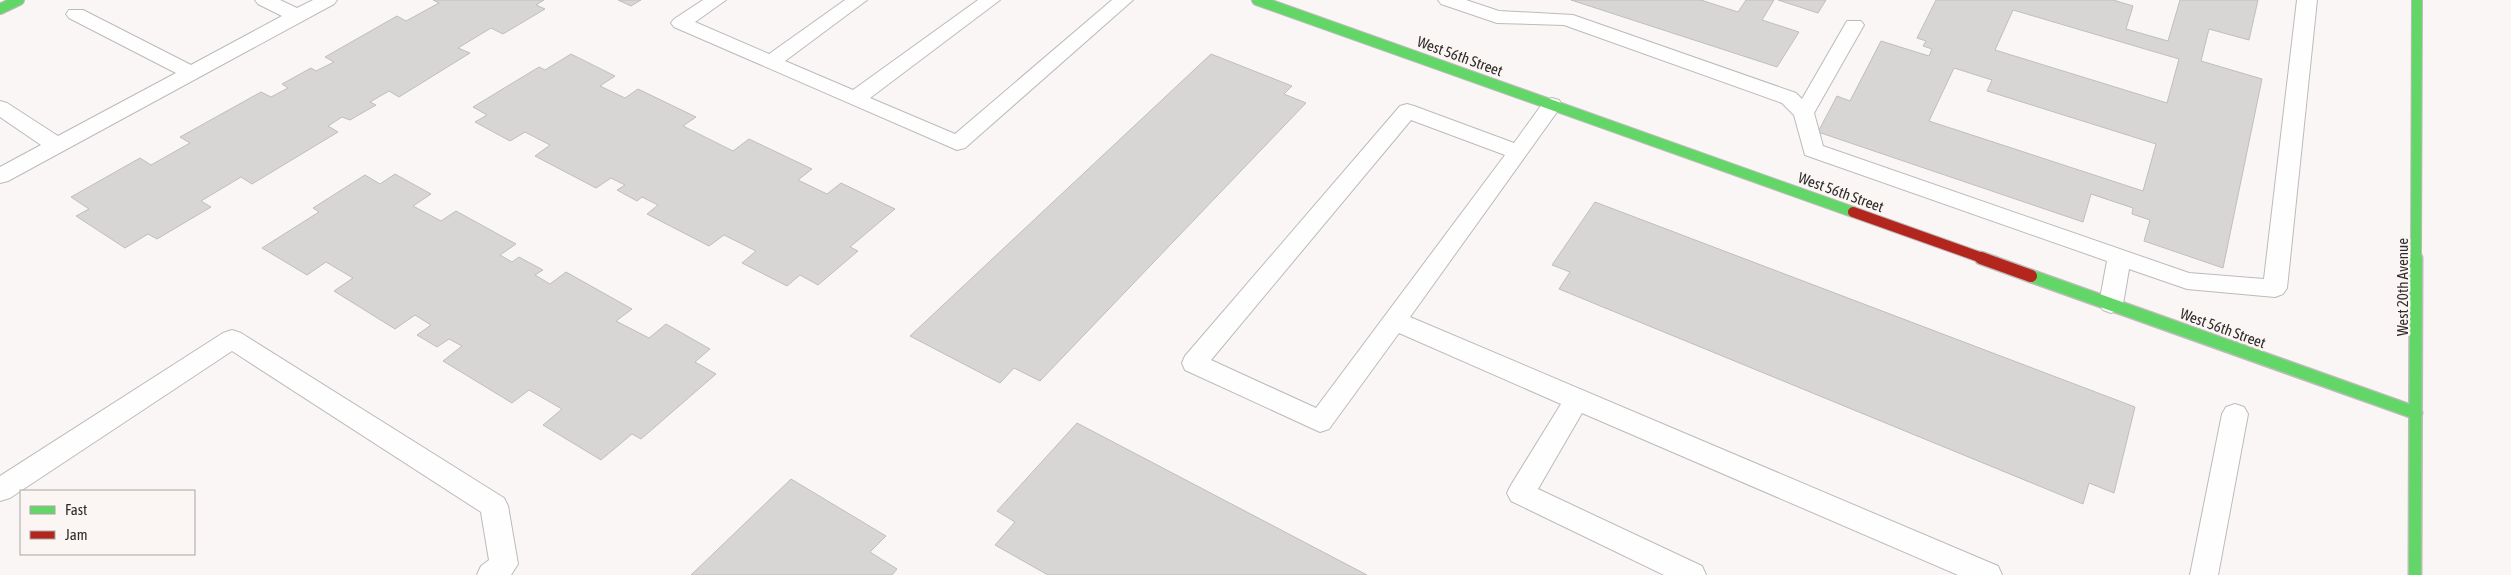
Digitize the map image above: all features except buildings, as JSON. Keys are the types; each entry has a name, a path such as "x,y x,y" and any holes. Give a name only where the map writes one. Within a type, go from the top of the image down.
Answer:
{"street":[{"path":"0,9 19,0"},
{"name":"West 56th Street","path":"1257,0 2416,412"},
{"name":"West 20th Avenue","path":"2415,575 2417,0"}],"lane":[{"path":"265,0 297,16"},
{"path":"0,176 327,0"},
{"path":"716,0 681,23 957,143 1123,0"},
{"path":"771,62 857,0"},
{"path":"855,99 990,0"},
{"path":"1448,0 1497,17 1530,16 1566,19 1789,98 1804,113 1813,150 2186,281 2275,288 2306,0"},
{"path":"1530,16 1543,0"},
{"path":"76,14 191,73"},
{"path":"1804,113 1854,25"},
{"path":"1518,152 1407,111 1194,363 1320,422 1395,321 1518,152 1552,105"},
{"path":"0,108 57,145"},
{"path":"2111,304 2119,257"},
{"path":"1395,321 1988,575"},
{"path":"0,490 232,340 494,506 504,564 491,575"},
{"path":"1577,400 1521,493 1692,575"},
{"path":"2204,575 2235,414"}],"traffic: fast":[{"path":"0,9 19,0"},
{"path":"1257,0 1853,212"},
{"path":"2415,575 2417,0"},
{"path":"2031,276 2416,413"}],"traffic: jam":[{"path":"1853,212 2031,276"}]}
